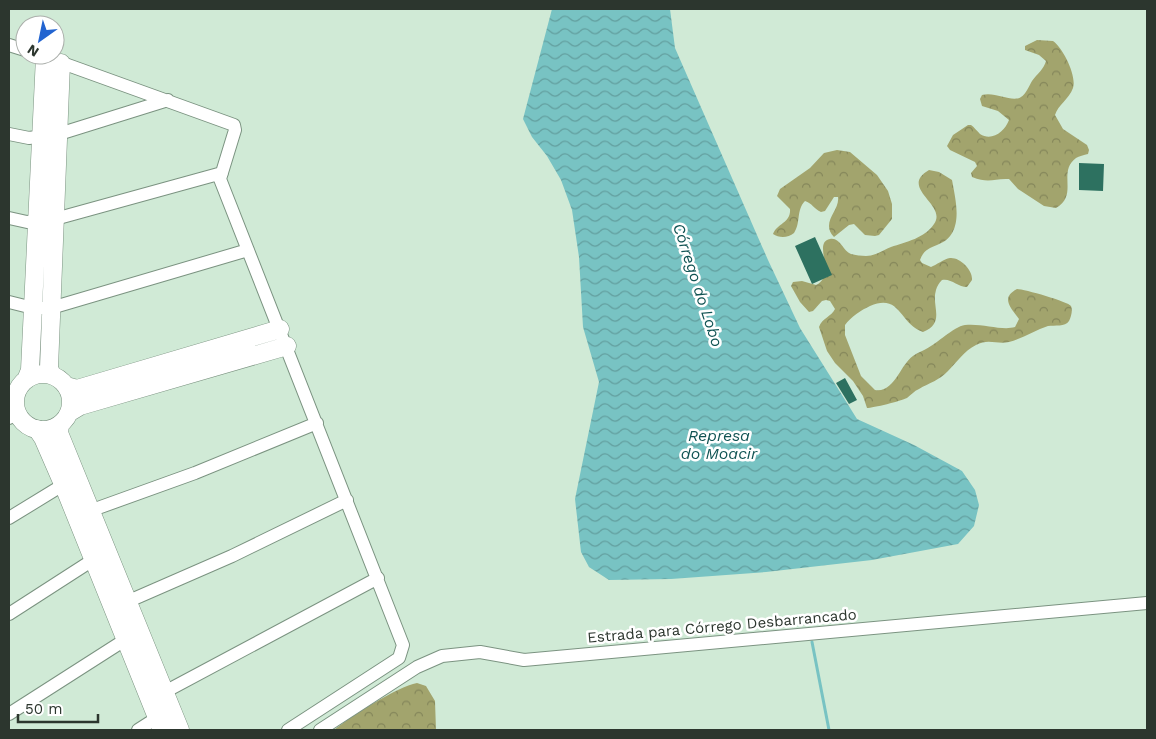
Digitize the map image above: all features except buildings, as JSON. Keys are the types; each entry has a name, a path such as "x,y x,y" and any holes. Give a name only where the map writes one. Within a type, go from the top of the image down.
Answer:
{"street":[{"path":"65,64 234,125 235,130 221,182 403,645 399,658 288,730"},
{"path":"42,65 41,136 30,370 18,386 12,414 37,430 70,480"},
{"path":"52,375 49,368 62,65"},
{"path":"9,134 29,138 59,134 168,100"},
{"path":"9,218 27,222 55,219 222,173"},
{"path":"9,302 33,308 51,308 248,250"},
{"path":"66,386 77,389 280,329"},
{"path":"37,430 46,430 80,406 287,346"},
{"path":"18,386 40,374 52,375 61,380 66,386 71,398 59,433 70,480 161,710 180,730"},
{"path":"83,514 195,473 317,423"},
{"path":"9,518 70,480"},
{"path":"120,605 232,556 347,500"},
{"path":"9,614 100,555"},
{"path":"138,730 161,710 378,578"},
{"name":"Estrada para Córrego Desbarrancado","path":"320,730 417,667 442,656 480,652 524,660 1147,603"},
{"path":"9,714 132,635"}],"green space":[{"path":"1037,40 1053,41 1061,50 1068,63 1073,77 1073,88 1055,115 1063,129 1087,145 1089,150 1088,154 1077,157 1071,164 1068,170 1066,197 1063,203 1056,208 1044,206 1018,189 1009,179 988,180 972,177 971,173 977,166 975,162 950,150 947,146 953,135 968,125 971,125 980,134 989,137 998,134 1004,128 1009,120 998,111 982,106 980,99 982,95 987,94 1013,99 1023,96 1046,61 1039,55 1025,50 1025,46"},
{"path":"837,150 850,152 877,175 888,191 892,204 892,219 879,235 865,235 854,224 849,225 834,237 830,232 829,226 838,202 838,197 834,197 825,211 821,212 805,201 800,208 794,233 784,237 773,234 790,214 790,209 777,196 780,189 810,168 824,153"},
{"path":"929,170 939,172 952,180 956,217 952,234 946,240 927,250 920,260 931,267 954,258 968,268 972,280 967,287 948,280 941,281 935,296 936,319 930,328 923,332 915,328 894,306 888,303 870,306 853,317 845,325 845,335 861,376 875,390 882,390 893,382 906,363 917,353 931,346 960,326 1015,327 1019,319 1010,307 1008,300 1012,292 1017,289 1068,304 1072,308 1071,316 1065,324 1048,326 1014,341 1005,343 985,342 976,345 964,353 942,377 907,398 867,408 863,396 853,381 835,363 827,351 819,327 835,309 830,301 826,300 809,312 800,302 791,286 793,282 802,281 816,285 822,280 825,274 823,246 825,241 830,239 839,242 851,254 869,256 926,233 937,217 935,210 921,190 919,183 921,177"},
{"path":"417,683 426,686 435,701 436,730 334,730 374,703 398,690"}],"water":[{"name":"Represa do Moacir","path":"552,9 670,9 675,48 768,260 800,328 857,419 914,445 962,471 975,490 979,505 974,526 958,544 872,560 766,572 671,579 609,580 589,567 581,552 575,499 599,382 583,327 579,257 572,210 561,180 547,156 532,137 523,119"}],"waterway":[{"name":"Córrego do Lobo","path":"812,642 829,730"}]}
